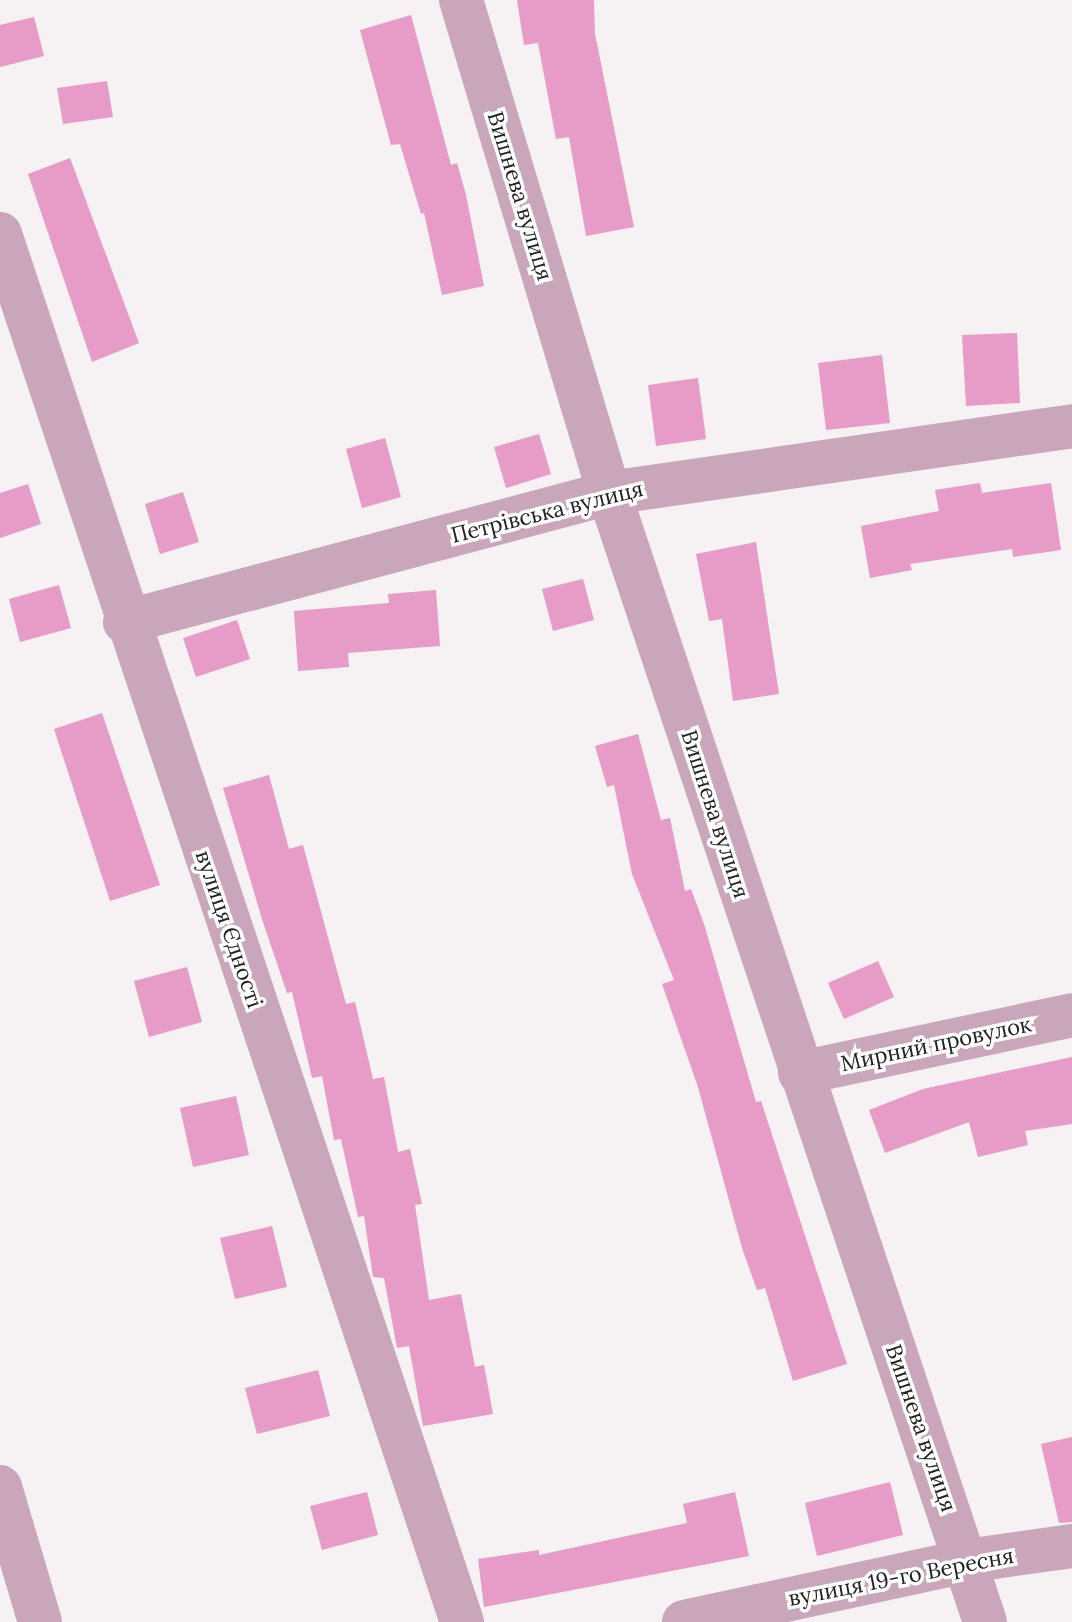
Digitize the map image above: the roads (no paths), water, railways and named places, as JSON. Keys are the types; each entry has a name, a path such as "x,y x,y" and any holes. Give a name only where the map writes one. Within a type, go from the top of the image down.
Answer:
{"street":[{"name":"Вишнева вулиця","path":"461,0 609,493 985,1622"},
{"name":"вулиця Єдності","path":"0,234 125,622 462,1622"},
{"name":"Петрівська вулиця","path":"125,622 609,493 1072,426"},
{"name":"Мирний провулок","path":"800,1073 1072,1015"},
{"path":"0,1487 40,1622"},
{"name":"вулиця 19-го Вересня","path":"684,1622 966,1561 1072,1546"}]}
